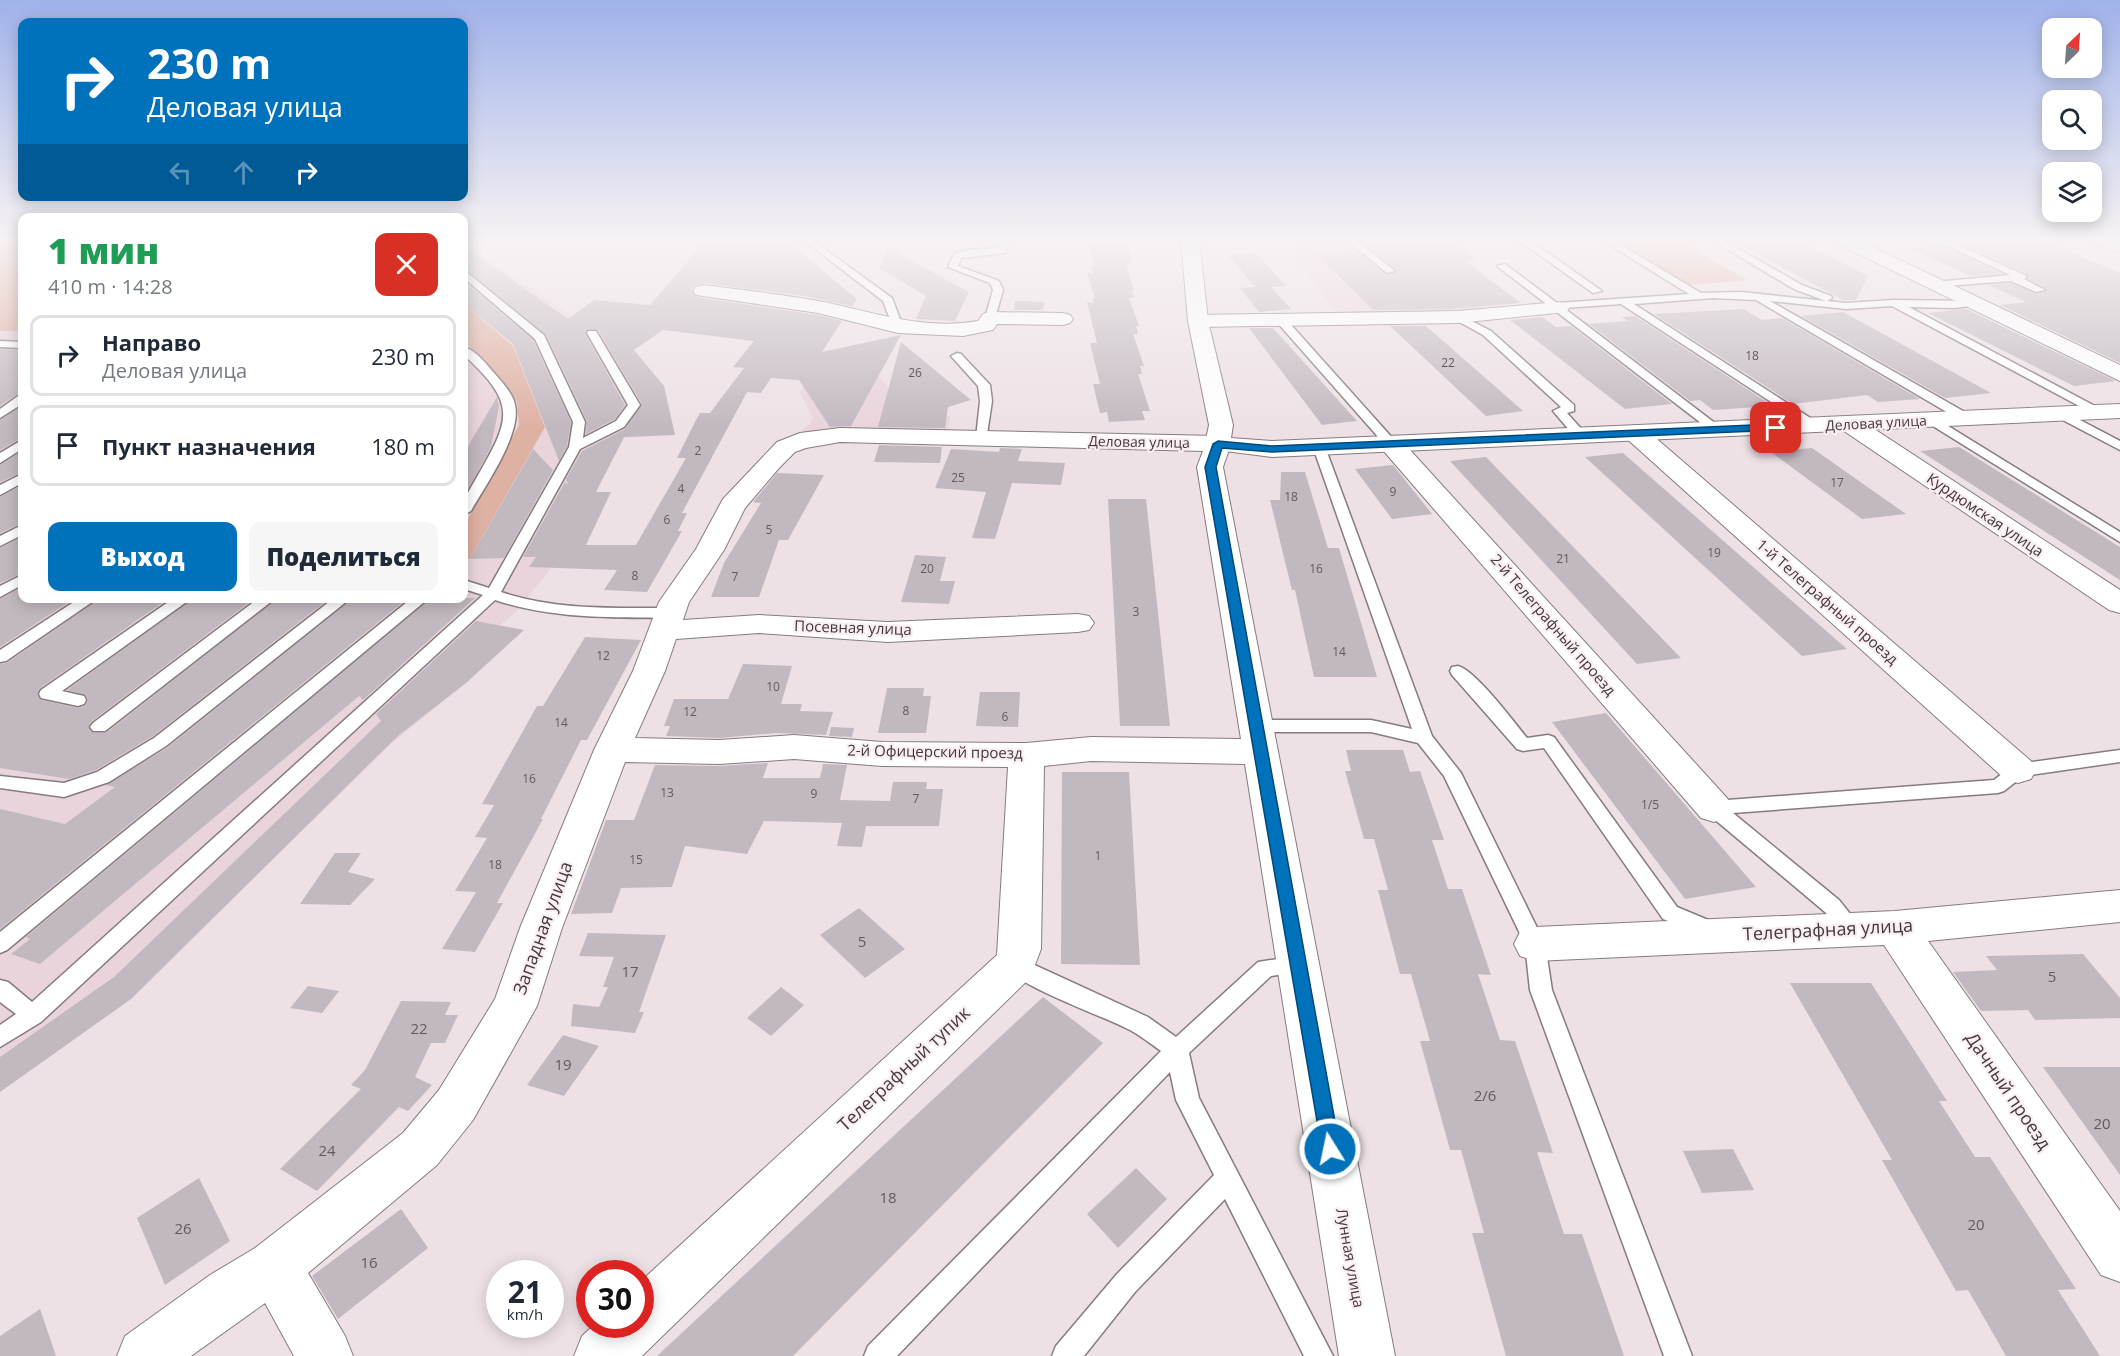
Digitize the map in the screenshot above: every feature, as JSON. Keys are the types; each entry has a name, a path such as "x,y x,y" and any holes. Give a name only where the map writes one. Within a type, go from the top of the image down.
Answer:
{"street":[{"path":"784,302 818,307 898,327 963,330 986,326 990,318 1063,319"},
{"name":"Лунная улица","path":"1196,302 1198,321 1221,425 1218,444 1210,467 1367,1356"},
{"path":"1972,303 2086,355 2120,374"},
{"path":"1198,321 1458,317 1557,307"},
{"name":"Деловая улица","path":"840,435 1218,444 1272,449 2110,412"},
{"name":"Курдюмская улица","path":"1850,424 2120,604"},
{"name":"1-й Телеграфный проезд","path":"1635,433 2018,770"},
{"name":"Западная улица","path":"145,1356 229,1294 274,1267 420,1149 456,1105 514,1006 541,928 612,750 649,671 666,620 710,550 733,505 770,463 786,447 800,441 840,435"},
{"name":"2-й Телеграфный проезд","path":"1391,444 1714,808"},
{"name":"Посевная улица","path":"666,620 680,630 759,624 888,632 1078,623"},
{"name":"2-й Офицерский проезд","path":"612,750 719,752 794,747 882,754 1026,754 1257,739"},
{"path":"1015,965 1020,949 1026,754"},
{"name":"Телеграфная улица","path":"1535,944 1874,929 2120,906"},
{"name":"Дачный проезд","path":"1874,929 2120,1256"},
{"name":"Телеграфный тупик","path":"654,1306 1015,965"},
{"path":"274,1267 325,1356"},
{"path":"602,1356 621,1338"}],"lane":[{"path":"0,1037 33,1015 492,594 575,447 579,422 540,337 499,302"},
{"path":"889,302 898,327"},
{"path":"990,318 995,302"},
{"path":"1551,302 1718,430"},
{"path":"1557,307 1609,302"},
{"path":"1625,302 1814,426"},
{"path":"1765,302 1966,418"},
{"path":"1809,302 1846,306 1893,303 1955,305 1972,303"},
{"path":"1893,303 2110,412"},
{"path":"1458,317 1487,333 1570,408 1558,411 1581,435"},
{"path":"1280,319 1391,444"},
{"path":"575,447 620,424 634,405 592,333"},
{"path":"0,344 18,345"},
{"path":"468,354 483,368 510,404 509,427 468,504"},
{"path":"957,356 984,385 986,401 982,438"},
{"path":"0,414 18,402"},
{"path":"2061,414 2120,446"},
{"path":"1932,420 2120,537"},
{"path":"0,461 18,447"},
{"path":"1319,447 1424,738 1452,773 1535,944 1541,990 1678,1356"},
{"path":"0,461 18,461"},
{"path":"0,490 18,480"},
{"path":"0,542 18,531"},
{"path":"0,592 18,581"},
{"path":"468,585 519,603 573,612 666,620"},
{"path":"0,657 83,603"},
{"path":"78,700 47,694 177,603"},
{"path":"99,727 262,603"},
{"path":"0,782 64,790 103,777 160,742 338,603"},
{"path":"0,944 416,603"},
{"path":"1458,671 1477,690 1522,745 1548,741 1670,913 1701,927 1788,933"},
{"path":"1257,739 1371,726 1424,738"},
{"path":"1714,808 1998,786 2018,770 2120,756"},
{"path":"1714,808 1832,906 1874,929"},
{"path":"1015,965 1038,978 1140,1024 1177,1050 1188,1100 1319,1356"},
{"path":"878,1356 1177,1050 1266,968 1297,965"},
{"path":"0,989 33,1015"},
{"path":"1066,1356 1126,1283 1228,1178"}],"shaded area":[{"path":"0,302 18,302 18,331 0,331"},
{"path":"468,302 551,302 604,338 664,386 666,397 653,436 624,438 566,550 515,613 500,625 524,630 466,683 386,748 131,999 0,1092 0,331 18,331 18,603 468,603 468,558 471,558 545,427 513,346 468,307"},
{"path":"1329,302 1475,302 1484,310 1340,316"},
{"path":"468,307 513,346 545,427 470,559 468,559 468,519 519,425 517,402 489,365 468,345"},
{"path":"468,345 489,365 517,403 519,425 468,519"},
{"path":"849,347 876,373 906,409 930,415 950,416 947,433 801,431 809,425 813,418 800,392 819,364 824,351"}],"building":[{"path":"468,302 489,302 533,340 571,422 567,446 559,461 513,344 468,307"},
{"path":"507,302 544,302 568,319 591,302 650,305 652,302 732,302 818,315 842,321 822,352 901,335 851,426 830,427 799,380 771,378 761,393 747,392 682,513 687,513 678,531 682,531 647,592 604,590 617,570 529,567 536,557 523,557 565,482 568,485 566,479 582,451 625,429 642,404 598,330 588,329 585,334 625,405 615,419 586,434 587,421 546,334","holes":["663,330 754,341 733,367 744,368 710,413 700,413 677,458 686,458 636,545 586,545 611,492 596,492 624,437 675,435 664,386 634,350"]},
{"path":"834,302 855,302 852,306"},
{"path":"923,302 964,302 955,321 916,319"},
{"path":"1015,302 1044,302 1043,310 1014,310"},
{"path":"1087,302 1131,302 1139,326 1136,326 1138,334 1133,334 1144,366 1140,366 1142,374 1138,374 1150,411 1142,411 1145,420 1109,422 1107,412 1100,413 1093,384 1100,384 1090,343 1097,343"},
{"path":"1251,302 1285,302 1291,309 1259,312"},
{"path":"1365,302 1521,303 1451,309 1373,310"},
{"path":"2024,302 2120,302 2120,363 2000,305"},
{"path":"1743,309 1762,320 1782,318 1920,399 1878,402 1867,395 1793,404 1654,314"},
{"path":"1965,309 2116,381 2074,386 1928,313"},
{"path":"1843,312 1991,393 1945,398 1801,316"},
{"path":"1635,316 1773,406 1713,410 1700,400 1690,401 1589,324 1628,321 1621,317"},
{"path":"1542,317 1556,327 1571,326 1672,404 1625,409 1510,320"},
{"path":"1390,326 1426,326 1523,411 1486,416"},
{"path":"1249,328 1273,328 1357,421 1322,425"},
{"path":"901,342 971,400 948,407 945,428 878,427"},
{"path":"0,349 18,350 18,394 0,406"},
{"path":"497,397 499,406 491,447 468,490 468,446"},
{"path":"18,409 18,440 0,450 0,420"},
{"path":"879,445 942,447 940,463 874,462"},
{"path":"1959,447 2120,547 2120,580 1920,451"},
{"path":"1000,448 1022,449 1018,461 1065,463 1061,485 1012,483 995,539 972,538 986,492 935,488 951,449 999,452"},
{"path":"1812,448 1906,514 1862,519 1771,452"},
{"path":"533,449 553,470 504,558 470,559"},
{"path":"1623,453 1847,649 1802,656 1585,457"},
{"path":"18,454 18,474 0,482 0,465"},
{"path":"1486,457 1681,658 1637,664 1450,461"},
{"path":"1393,465 1432,514 1392,519 1355,469"},
{"path":"1281,472 1305,472 1328,548 1339,548 1377,677 1314,677 1295,590 1292,590 1270,500 1280,500"},
{"path":"777,473 824,475 788,540 779,540 759,597 711,597 724,563 761,503 753,502"},
{"path":"18,487 18,525 0,533 0,497"},
{"path":"1108,499 1146,499 1170,726 1120,726"},
{"path":"18,539 18,575 0,583 0,548"},
{"path":"915,555 946,557 940,581 955,581 949,604 901,602"},
{"path":"18,589 18,603 67,603 0,647 0,599"},
{"path":"468,598 475,598 363,700 359,696 40,964 11,954 30,939 26,937 425,603 468,603"},
{"path":"93,603 162,603 40,688 37,695 41,700 78,708 85,706 88,701 86,695 67,690 187,603 248,603 92,721 88,727 93,733 106,733 272,603 324,603 153,736 96,770 69,779 0,768 0,664 7,663"},
{"path":"347,603 402,603 0,929 0,809 65,824 115,787 106,785 167,748"},
{"path":"476,621 524,630 466,683 399,735 131,999 0,1092 0,1057 114,977 381,721 376,714"},
{"path":"585,637 641,640 587,740 581,740 541,819 543,819 497,903 503,903 475,952 442,949 476,892 455,891 487,838 475,837 494,805 482,804 537,706 543,706"},
{"path":"743,664 792,666 781,704 802,704 800,711 833,712 826,735 777,733 719,738 666,736 670,726 664,726 674,699 728,699"},
{"path":"887,688 924,688 923,696 931,696 926,733 878,733"},
{"path":"980,692 1020,692 1018,727 976,726"},
{"path":"1606,713 1756,887 1685,899 1552,722"},
{"path":"831,727 854,728 852,737 829,736"},
{"path":"1346,750 1403,750 1410,772 1420,771 1444,840 1432,840 1448,889 1462,889 1491,975 1478,974 1500,1040 1515,1041 1553,1153 1537,1152 1564,1234 1582,1234 1624,1356 1506,1356 1472,1233 1484,1233 1461,1150 1450,1150 1420,1041 1430,1041 1411,974 1400,974 1378,890 1388,890 1374,839 1364,839 1345,771 1351,771"},
{"path":"768,763 763,778 820,778 823,764 847,765 840,800 890,801 893,782 927,782 926,789 943,789 939,826 866,826 862,847 837,846 842,823 764,821 747,854 685,846 672,887 621,888 612,913 571,914 606,820 634,820 655,765 719,766"},
{"path":"1062,772 1129,772 1140,965 1061,964"},
{"path":"335,853 361,853 348,872 375,879 350,905 300,904"},
{"path":"859,908 905,949 865,978 820,935"},
{"path":"588,933 666,935 639,1012 644,1012 635,1033 571,1026 573,1004 599,1007 608,987 603,987 614,957 579,956"},
{"path":"2083,954 2120,998 2120,1018 2035,1020 2028,1010 1981,1011 1953,972 1997,970 1986,956"},
{"path":"1790,983 1871,983 1947,1101 1939,1101 1975,1157 1990,1157 2076,1289 2058,1290 2100,1356 2006,1356 1968,1290 1956,1291 1882,1160 1892,1160"},
{"path":"308,986 339,991 322,1013 290,1008"},
{"path":"781,987 804,1005 771,1036 747,1018"},
{"path":"1043,997 1103,1043 793,1356 657,1356"},
{"path":"401,1001 451,1002 445,1015 458,1015 445,1043 431,1043 415,1077 432,1085 408,1111 399,1107 317,1191 280,1169 361,1089 351,1085 365,1070"},
{"path":"563,1035 599,1046 564,1096 527,1085"},
{"path":"2043,1067 2120,1067 2120,1175"},
{"path":"1733,1149 1754,1190 1702,1193 1683,1151"},
{"path":"1136,1168 1167,1199 1118,1248 1087,1214"},
{"path":"199,1178 230,1241 165,1285 137,1218"},
{"path":"401,1209 428,1248 338,1319 312,1276"},
{"path":"40,1309 56,1356 0,1356 0,1336"}],"route":[{"path":"1330,1149 1210,467 1218,444 1272,449 1776,428"}]}
